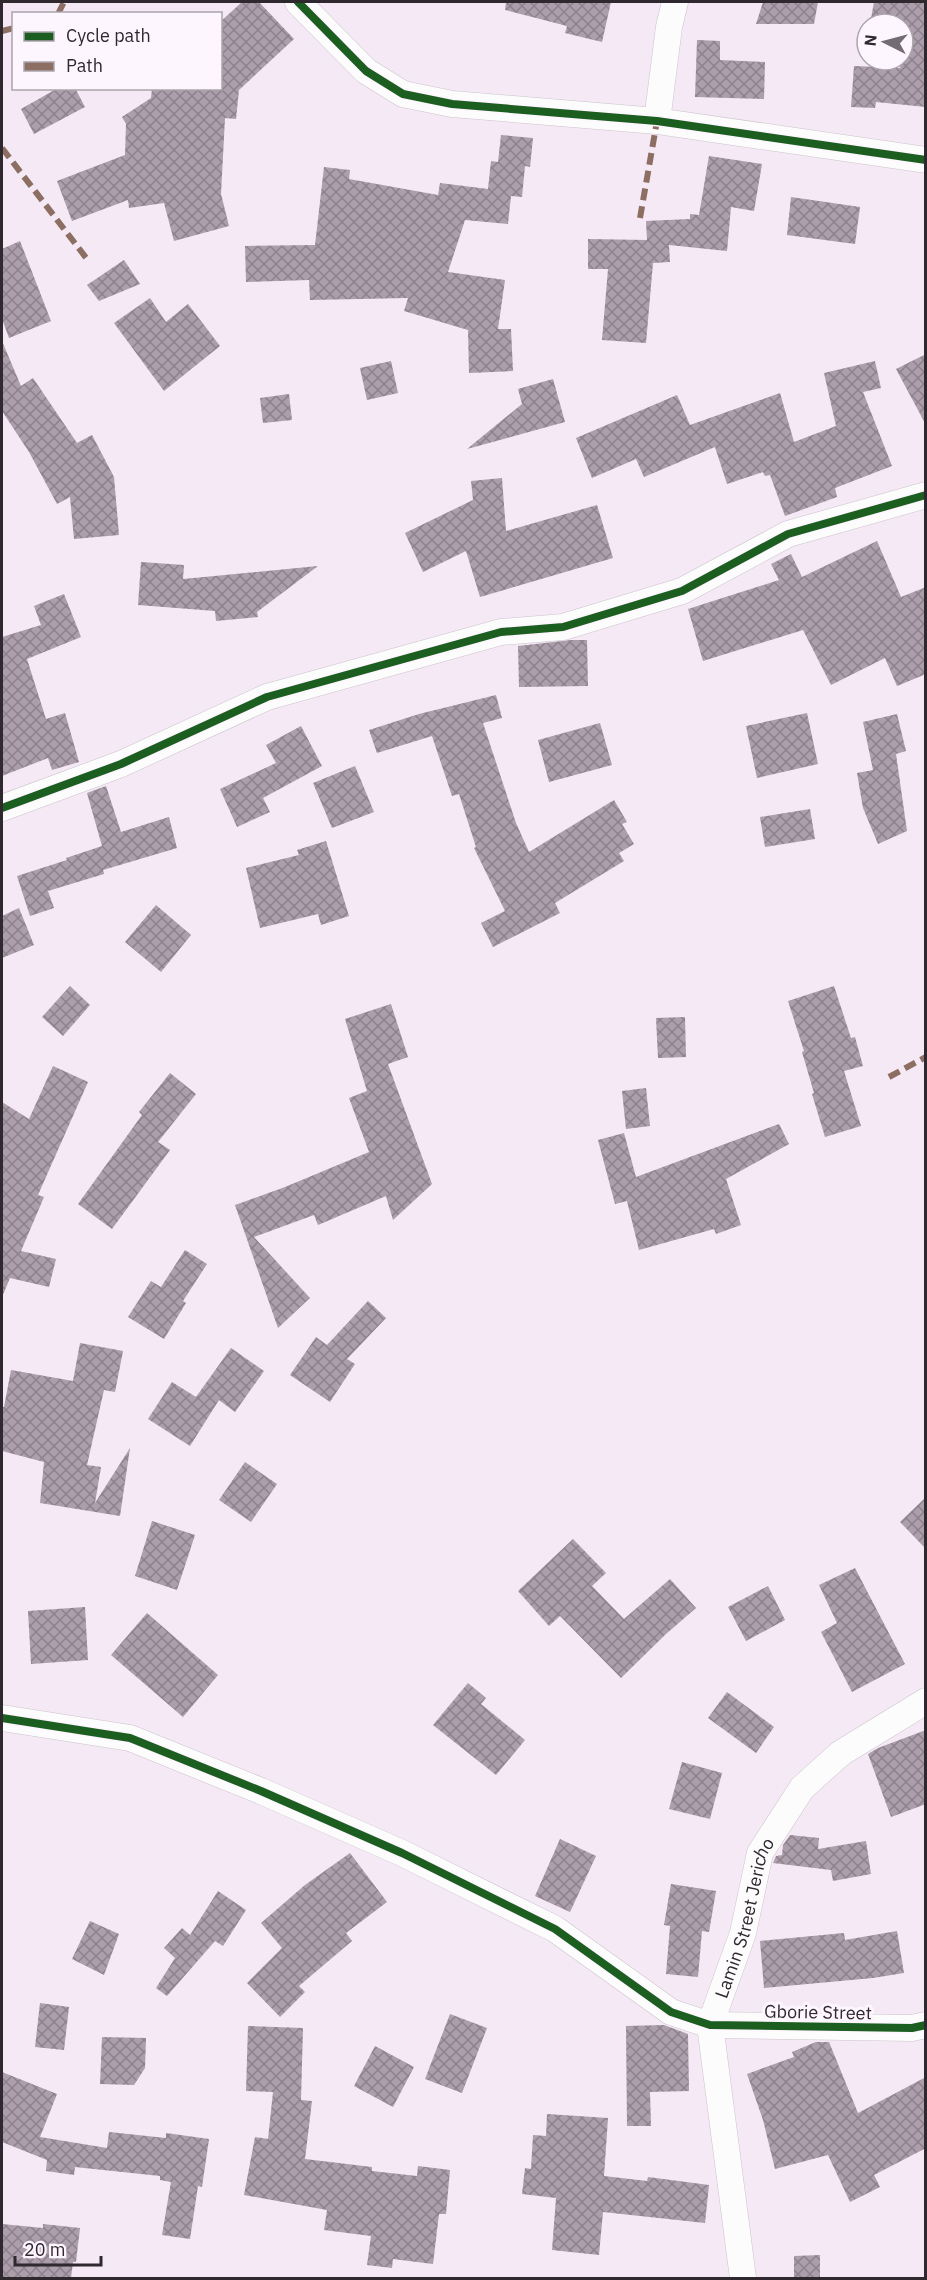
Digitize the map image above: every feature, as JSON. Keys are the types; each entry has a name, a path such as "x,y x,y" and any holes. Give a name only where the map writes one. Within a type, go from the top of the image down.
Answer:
{"street":[{"path":"298,2 366,71 402,94 452,104 657,121 926,160"},
{"path":"657,121 669,27 675,2"},
{"path":"2,808 121,764 267,697 501,632 563,627 682,591 788,534 926,495"},
{"name":"Lamin Street Jericho","path":"743,2278 710,2025 743,1934 759,1852 802,1788 841,1754 926,1701"},
{"name":"Gborie Street","path":"2,1718 130,1738 261,1791 402,1853 555,1929 671,2012 710,2025 912,2028 926,2025"}],"building":[{"path":"242,2 259,2 294,39 239,90 236,119 225,118 221,194 229,226 174,241 164,203 129,208 128,200 72,221 57,181 125,155 126,124 122,117 151,98 152,90 222,90 222,20"},
{"path":"506,2 611,2 602,42 565,33 567,26 505,10"},
{"path":"763,2 818,2 814,24 756,24"},
{"path":"874,2 926,2 926,107 876,102 875,108 851,107 854,66 855,72 915,72 915,12 872,12"},
{"path":"697,40 720,41 720,60 765,62 764,99 695,97"},
{"path":"54,90 76,90 85,107 34,134 21,109"},
{"path":"501,135 533,138 530,167 525,166 522,197 511,196 508,224 465,220 448,272 505,280 498,329 511,329 513,371 469,373 468,330 404,311 408,298 310,300 309,280 246,282 245,246 315,245 324,167 350,170 349,179 438,195 440,183 488,189 491,161 498,162"},
{"path":"709,156 762,164 754,211 731,207 727,251 669,245 670,262 653,263 646,343 602,340 608,269 588,269 588,239 647,240 646,221 690,219 690,214 699,215"},
{"path":"791,197 860,207 855,244 787,235"},
{"path":"20,241 51,321 9,338 2,319 2,249"},
{"path":"124,260 140,284 99,301 87,285"},
{"path":"150,298 166,322 188,304 220,346 164,391 114,323"},
{"path":"2,341 21,386 33,378 77,443 92,435 114,477 119,535 74,539 70,497 57,504 29,452 2,411"},
{"path":"926,354 926,425 896,369"},
{"path":"391,361 398,393 367,400 360,368"},
{"path":"875,361 881,388 863,392 892,466 835,488 837,497 785,516 770,475 765,476 763,472 727,484 715,447 644,477 636,459 592,478 576,438 677,395 690,425 780,393 794,442 836,426 824,373"},
{"path":"553,379 565,422 467,449 522,404 518,389"},
{"path":"289,394 292,420 263,423 260,398"},
{"path":"502,478 506,531 597,505 613,558 480,597 466,551 423,572 405,533 473,500 471,481"},
{"path":"877,541 901,597 926,587 926,674 897,686 885,658 831,685 803,630 703,661 688,609 779,580 771,564 791,554 802,577"},
{"path":"141,562 184,565 183,579 318,566 257,612 258,617 216,621 215,611 138,605"},
{"path":"64,594 81,637 27,659 46,719 65,713 79,762 52,770 48,758 2,776 2,637 41,625 34,606"},
{"path":"587,640 588,686 519,687 518,646"},
{"path":"496,695 502,718 483,723 516,823 529,852 614,800 627,822 622,824 634,844 619,853 624,861 555,903 560,913 493,947 481,923 505,911 474,848 476,847 459,794 452,796 432,736 377,753 369,730 419,714"},
{"path":"807,713 818,764 757,778 746,726"},
{"path":"897,714 906,751 896,754 907,831 878,844 863,808 857,773 873,770 863,722"},
{"path":"600,723 612,765 549,782 538,740"},
{"path":"301,726 322,766 263,798 270,812 237,827 220,789 276,763 266,745"},
{"path":"355,766 374,812 332,828 313,783"},
{"path":"106,786 121,832 169,817 177,848 103,870 104,874 48,891 54,908 30,916 17,876 102,846 87,793"},
{"path":"810,809 815,839 765,847 760,817"},
{"path":"326,841 349,916 321,925 318,914 260,928 246,868 299,855 297,850"},
{"path":"156,905 191,935 161,972 125,942"},
{"path":"19,908 34,945 2,958 2,916"},
{"path":"70,986 90,1005 63,1036 42,1017"},
{"path":"834,986 851,1038 855,1037 863,1066 844,1071 861,1126 825,1137 812,1094 814,1093 802,1052 804,1051 788,1001"},
{"path":"391,1004 408,1057 388,1064 432,1184 393,1220 386,1196 318,1225 314,1215 254,1237 310,1298 278,1328 235,1205 369,1152 349,1098 367,1091 345,1019"},
{"path":"685,1017 686,1057 658,1058 656,1018"},
{"path":"53,1066 88,1082 38,1195 44,1197 21,1251 56,1259 49,1287 10,1278 2,1297 2,1102 29,1119"},
{"path":"170,1073 196,1094 158,1142 170,1150 112,1229 78,1204 142,1115 139,1112"},
{"path":"646,1088 650,1126 626,1129 622,1091"},
{"path":"779,1124 789,1144 726,1179 741,1225 716,1234 714,1229 639,1250 627,1201 615,1204 598,1140 624,1133 636,1177"},
{"path":"185,1250 207,1264 183,1301 186,1303 164,1339 128,1317 151,1281 161,1287"},
{"path":"368,1301 386,1318 347,1359 355,1364 330,1402 290,1375 316,1337 327,1345"},
{"path":"80,1343 123,1351 115,1392 104,1390 87,1465 101,1467 95,1503 130,1448 120,1516 40,1503 44,1462 2,1451 2,1407 4,1407 11,1370 73,1381"},
{"path":"231,1348 264,1371 235,1412 219,1400 190,1446 148,1419 172,1382 196,1397"},
{"path":"245,1462 277,1484 251,1522 219,1500"},
{"path":"926,1497 926,1549 900,1522"},
{"path":"152,1521 195,1535 177,1590 135,1576"},
{"path":"573,1539 606,1573 592,1586 624,1619 670,1579 696,1608 621,1678 560,1616 549,1626 518,1591"},
{"path":"855,1568 905,1664 852,1692 821,1632 837,1623 819,1585"},
{"path":"768,1586 785,1620 746,1641 728,1607"},
{"path":"85,1607 88,1660 31,1664 28,1611"},
{"path":"147,1613 218,1675 183,1717 111,1655"},
{"path":"468,1683 486,1698 481,1704 525,1740 496,1775 433,1725"},
{"path":"727,1692 774,1727 756,1753 708,1718"},
{"path":"926,1730 926,1804 891,1817 868,1754"},
{"path":"682,1762 722,1773 710,1819 669,1809"},
{"path":"790,1835 819,1838 818,1849 866,1841 871,1874 833,1881 831,1870 773,1863 776,1856 782,1855 783,1845"},
{"path":"560,1839 596,1856 570,1912 535,1896"},
{"path":"350,1853 387,1902 346,1933 352,1941 299,1986 305,1992 280,2017 247,1983 282,1948 261,1923 305,1885"},
{"path":"671,1884 716,1891 709,1932 702,1931 698,1977 666,1974 670,1926 664,1925"},
{"path":"218,1891 246,1910 223,1946 215,1941 167,1996 156,1988 175,1958 164,1948 182,1928 190,1935"},
{"path":"90,1921 119,1934 104,1975 72,1959"},
{"path":"897,1931 904,1973 764,1988 760,1941 844,1933 845,1940"},
{"path":"40,2003 69,2007 64,2050 35,2047"},
{"path":"450,2014 487,2028 462,2093 425,2079"},
{"path":"664,2025 688,2034 689,2091 650,2092 651,2126 627,2126 626,2026"},
{"path":"248,2026 303,2028 301,2100 312,2101 305,2159 372,2167 372,2171 417,2176 418,2166 450,2170 446,2214 439,2214 433,2264 393,2259 392,2268 367,2265 371,2236 324,2230 327,2210 244,2195 255,2137 268,2139 273,2092 246,2091"},
{"path":"102,2037 146,2038 145,2068 134,2085 100,2084"},
{"path":"816,2042 829,2042 858,2113 926,2077 926,2148 874,2175 880,2187 850,2202 828,2155 775,2169 763,2120 747,2074 794,2057 792,2052"},
{"path":"375,2046 414,2067 393,2107 354,2086"},
{"path":"2,2072 57,2094 40,2137 107,2148 109,2132 166,2138 166,2133 209,2139 202,2187 198,2186 190,2239 162,2235 171,2182 160,2180 160,2176 75,2167 74,2175 46,2171 47,2160 2,2142"},
{"path":"547,2114 608,2118 604,2176 647,2181 648,2177 709,2185 705,2223 603,2212 599,2255 552,2250 556,2198 522,2194 525,2168 531,2169 533,2135 546,2136"},
{"path":"2,2224 43,2228 43,2224 80,2228 76,2262 73,2262 71,2278 2,2278"},
{"path":"820,2255 820,2278 794,2278 794,2256"}],"marked path":[{"path":"59,12 64,2"},
{"path":"2,31 12,28"},
{"path":"640,218 657,121"},
{"path":"2,148 87,259"},
{"path":"889,1077 926,1057"}],"cycle path":[{"path":"298,2 366,71 403,94 452,104 657,121 926,160"},
{"path":"2,808 121,764 267,697 501,632 563,627 682,591 788,534 926,495"},
{"path":"2,1718 130,1738 261,1791 402,1853 555,1929 671,2012 710,2025 912,2028 926,2025"}]}
